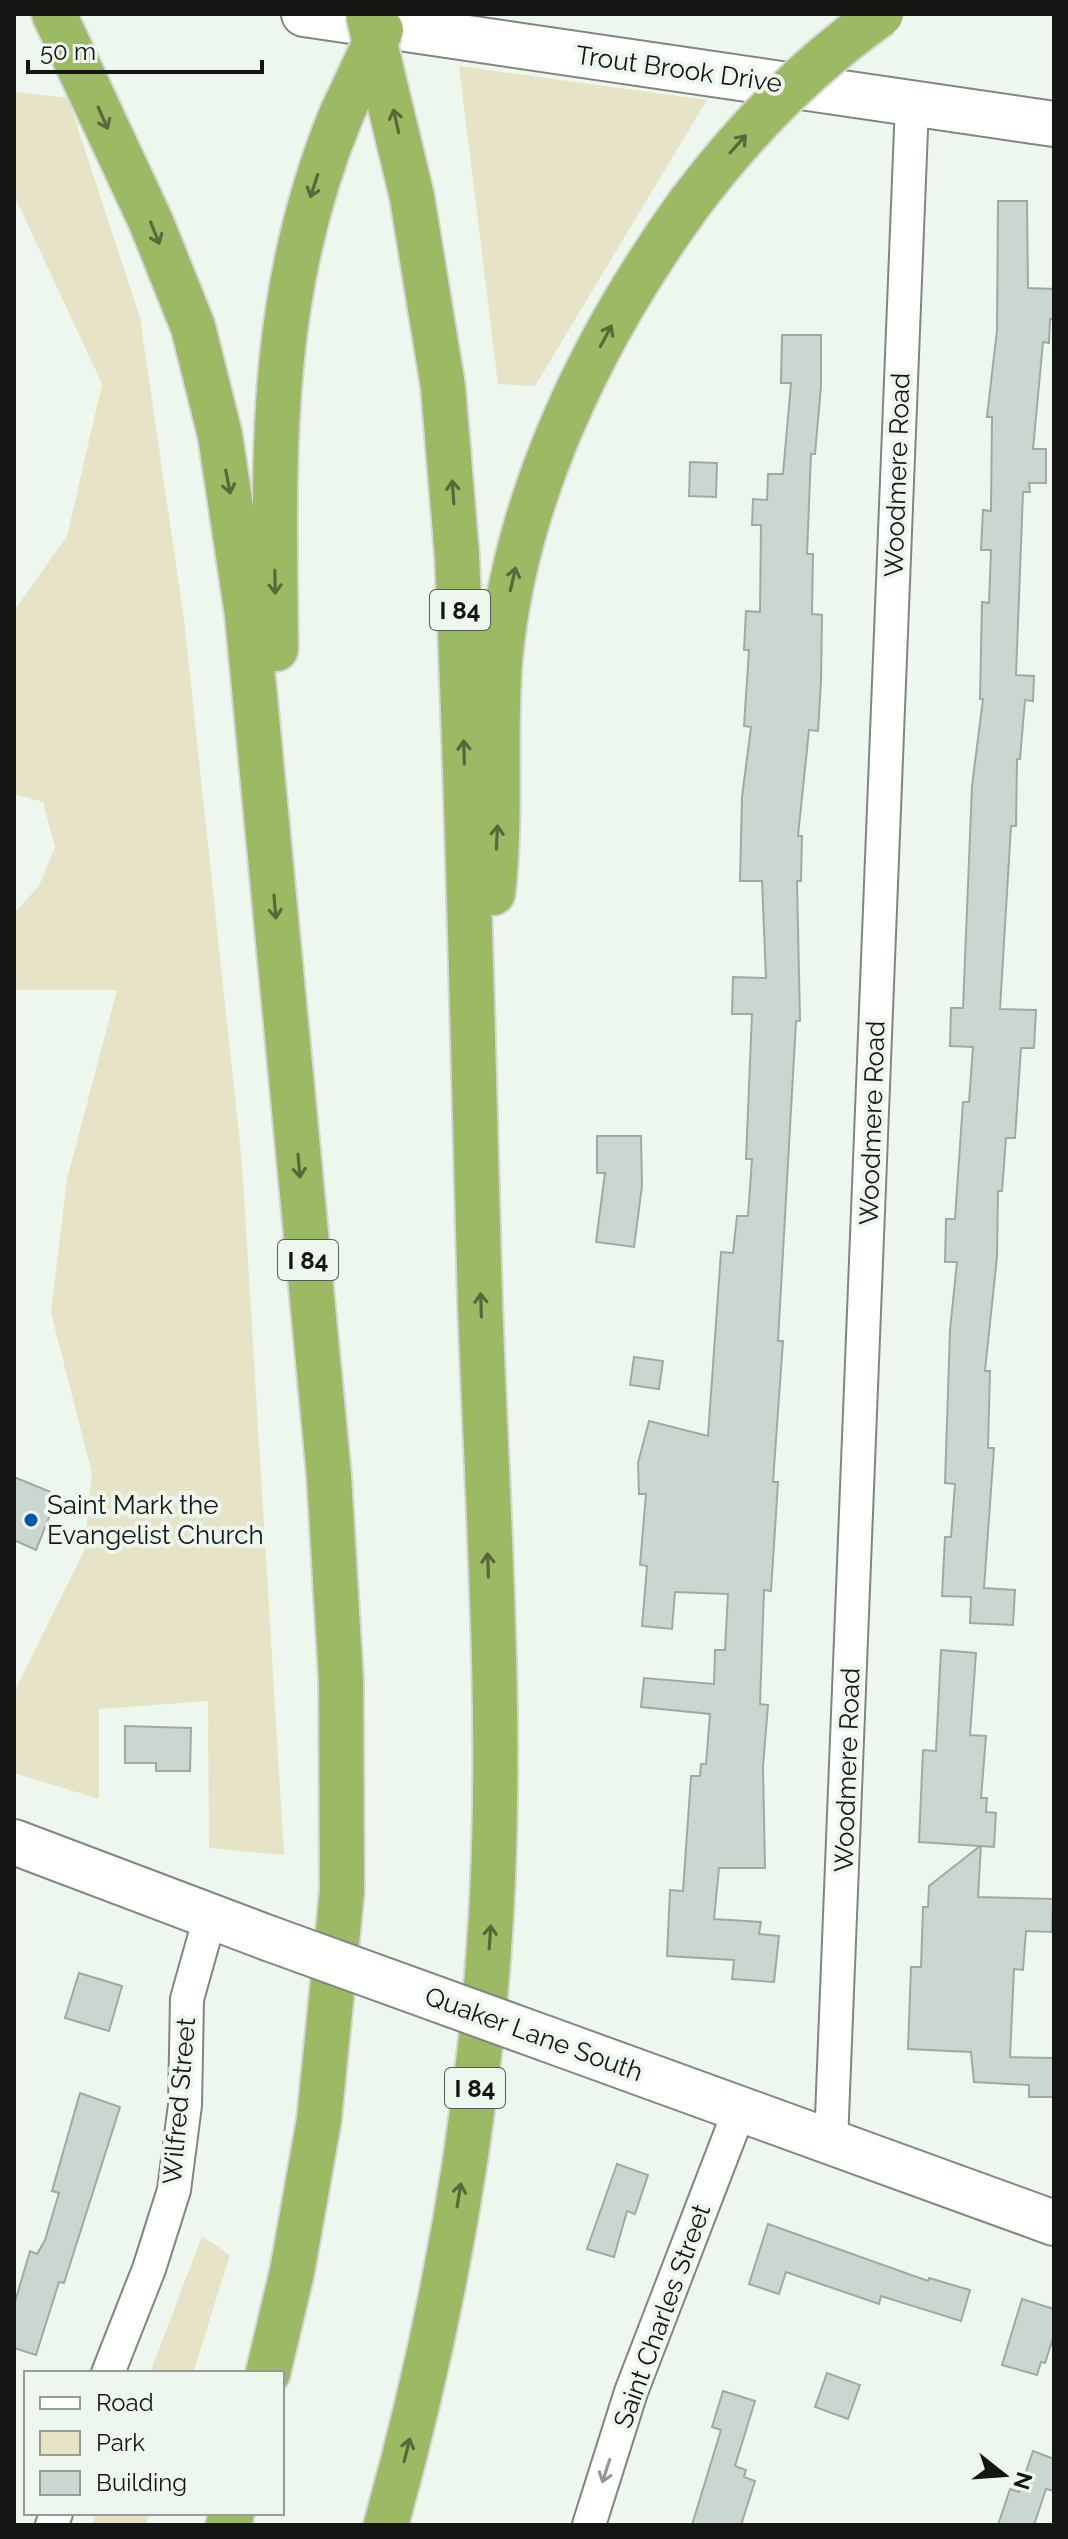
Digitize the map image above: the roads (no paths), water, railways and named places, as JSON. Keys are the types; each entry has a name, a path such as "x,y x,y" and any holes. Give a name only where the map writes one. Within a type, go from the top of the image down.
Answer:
{"highway":[{"name":"I 84","path":"54,14 151,222 193,327 230,487 242,571 329,1476 341,1680 344,1841 338,1955 321,2106 292,2272 268,2371"},
{"name":"I 84","path":"368,14 412,197 432,306 452,469 491,1658 491,1913 477,2066 453,2235 420,2395 386,2525"},
{"path":"269,850 275,738 274,479 278,374 296,254 314,187 342,113 390,14"},
{"path":"472,1026 494,880 500,663 508,601 522,544 552,453 593,361 630,293 689,204 778,101 815,66 881,14"}],"main road":[{"name":"Trout Brook Drive","path":"304,14 1054,124"},
{"name":"Quaker Lane South","path":"14,1842 210,1917 1054,2223"}],"street":[{"name":"Woodmere Road","path":"831,2142 912,104"},
{"name":"Wilfred Street","path":"109,2371 149,2269 174,2190 185,2105 187,1999 210,1917"},
{"name":"Saint Charles Street","path":"589,2525 631,2392 740,2109"}],"place":[{"name":"Saint Mark the Evangelist Church","path":"31,1520"}]}
